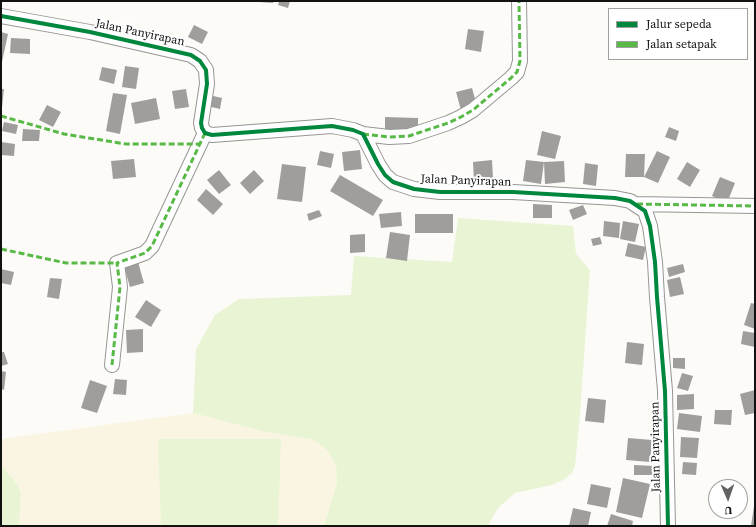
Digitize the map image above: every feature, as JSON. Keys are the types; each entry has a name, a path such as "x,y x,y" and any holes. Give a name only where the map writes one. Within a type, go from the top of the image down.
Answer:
{"street":[{"path":"112,365 120,287 117,263 145,253 152,246 205,133 212,135 332,126 353,130 363,134 389,137 409,136 448,123 473,110 517,72 520,60 519,1"},
{"name":"Jalan Panyirapan","path":"1,16 90,32 191,55 200,60 206,70 207,84 201,122 205,133"},
{"name":"Jalan Panyirapan","path":"363,134 385,175 393,182 414,189 440,192 513,192 615,198 630,201 645,211 650,226 656,262 657,297 665,391 668,526"},
{"path":"635,204 755,206"}],"shaded area":[{"path":"193,413 261,431 314,440 327,450 336,465 337,483 324,526 19,526 21,492 14,480 1,465 1,439"}],"green space":[{"path":"458,218 573,226 576,254 590,270 580,415 575,466 572,473 563,480 552,485 515,493 499,507 488,526 324,526 337,483 336,465 327,450 314,440 261,431 193,413 196,349 215,315 239,299 351,295 354,256 452,262"},
{"path":"158,439 281,439 278,526 161,526"},
{"path":"1,465 14,480 21,492 19,526 1,526"}],"building":[{"path":"259,1 274,1 273,3"},
{"path":"279,1 290,1 288,8 278,5"},
{"path":"194,25 208,32 202,44 188,37"},
{"path":"468,29 484,31 481,52 465,49"},
{"path":"1,32 8,34 2,62 1,62"},
{"path":"11,38 30,39 30,54 10,53"},
{"path":"125,66 139,68 136,89 122,87"},
{"path":"102,67 117,70 114,84 99,80"},
{"path":"472,88 477,106 461,110 456,92"},
{"path":"1,89 4,89 2,108 1,108"},
{"path":"186,89 189,107 175,109 172,91"},
{"path":"113,93 127,95 120,134 106,131"},
{"path":"209,95 222,98 220,109 207,106"},
{"path":"156,98 160,119 135,124 131,103"},
{"path":"47,105 61,112 53,127 39,120"},
{"path":"385,117 418,118 418,132 385,131"},
{"path":"4,122 18,125 16,134 2,131"},
{"path":"669,127 679,131 676,141 665,137"},
{"path":"23,129 40,130 39,141 22,141"},
{"path":"542,131 561,136 555,159 537,155"},
{"path":"1,142 15,144 14,156 1,155"},
{"path":"360,150 362,169 344,171 342,152"},
{"path":"320,151 334,154 331,168 317,165"},
{"path":"657,151 670,157 658,183 644,177"},
{"path":"626,154 645,154 644,177 625,177"},
{"path":"134,159 136,177 113,179 111,161"},
{"path":"492,160 493,179 474,181 473,162"},
{"path":"526,160 544,162 541,184 523,181"},
{"path":"564,161 565,182 545,184 544,162"},
{"path":"687,162 700,170 690,187 677,179"},
{"path":"585,163 598,165 596,186 583,184"},
{"path":"282,164 306,167 302,202 277,199"},
{"path":"219,170 231,185 219,194 207,180"},
{"path":"254,170 264,181 250,194 240,183"},
{"path":"340,175 383,200 373,216 330,191"},
{"path":"720,177 735,183 727,203 712,196"},
{"path":"206,189 223,204 213,215 197,200"},
{"path":"533,204 552,205 552,218 533,218"},
{"path":"583,205 587,214 573,220 569,210"},
{"path":"319,210 322,216 309,221 307,214"},
{"path":"401,212 402,226 381,228 379,214"},
{"path":"415,214 453,214 453,233 415,233"},
{"path":"604,221 620,223 619,238 603,236"},
{"path":"623,221 639,224 635,242 620,239"},
{"path":"390,232 410,235 407,261 386,258"},
{"path":"365,234 365,252 350,253 350,235"},
{"path":"600,237 602,244 593,246 591,239"},
{"path":"628,243 646,247 643,260 625,256"},
{"path":"138,262 144,283 130,287 124,266"},
{"path":"683,264 685,272 669,277 667,268"},
{"path":"1,269 14,272 11,285 1,283"},
{"path":"680,277 684,294 670,297 667,280"},
{"path":"50,278 62,279 59,299 47,297"},
{"path":"146,300 161,310 151,327 135,317"},
{"path":"751,303 755,304 755,329 744,325"},
{"path":"143,329 143,352 127,353 126,330"},
{"path":"743,331 755,333 755,347 741,344"},
{"path":"627,342 644,344 642,365 625,363"},
{"path":"1,352 4,352 8,364 1,366"},
{"path":"673,358 685,358 685,369 673,368"},
{"path":"1,371 6,372 4,390 1,389"},
{"path":"682,373 693,376 688,391 677,388"},
{"path":"115,379 127,380 126,395 113,394"},
{"path":"90,380 107,386 97,413 81,408"},
{"path":"755,390 755,413 745,415 740,394"},
{"path":"694,394 694,409 677,410 677,395"},
{"path":"588,398 606,400 604,423 585,421"},
{"path":"715,410 732,410 731,425 714,424"},
{"path":"679,413 702,416 700,432 677,429"},
{"path":"681,437 699,438 697,458 680,457"},
{"path":"628,438 652,440 650,462 626,460"},
{"path":"683,462 697,463 696,475 682,474"},
{"path":"634,465 654,466 653,475 634,475"},
{"path":"623,478 650,484 642,518 616,512"},
{"path":"591,484 611,488 607,508 587,504"},
{"path":"754,506 755,526 751,526"},
{"path":"573,508 591,512 588,526 569,526"},
{"path":"611,514 633,521 632,526 607,526"}],"marked path":[{"path":"363,134 389,137 409,136 448,123 473,110 511,78 517,72 520,61 519,1"},
{"path":"1,116 64,134 126,144 200,144"},
{"path":"112,365 120,287 117,263 145,253 152,246 205,133"},
{"path":"637,204 755,206"},
{"path":"1,249 66,263 117,263"}],"cycle path":[{"path":"1,16 90,32 191,55 200,61 206,70 207,84 201,123 205,133 212,135 332,126 353,130 363,134 385,175 393,182 414,189 440,192 513,192 615,198 630,201 645,211 650,226 655,262 665,391 668,526"}]}
